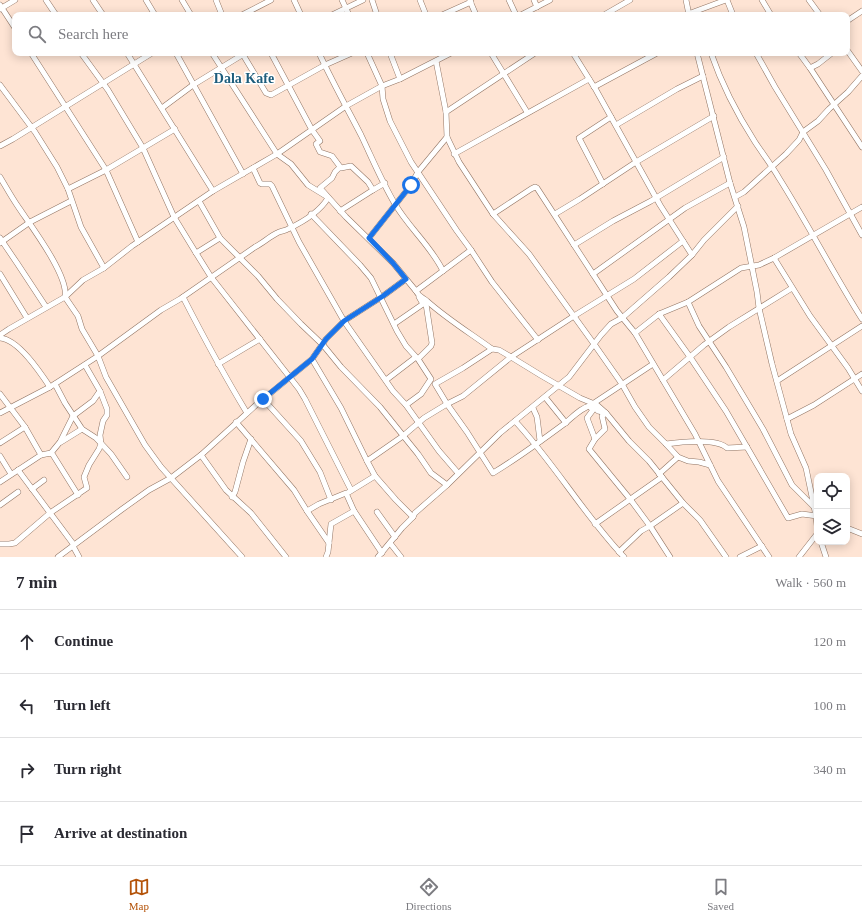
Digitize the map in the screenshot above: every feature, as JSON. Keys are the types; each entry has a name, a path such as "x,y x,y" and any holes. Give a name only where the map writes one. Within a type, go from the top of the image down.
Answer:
{"street":[{"path":"12,24 1,7 15,0"},
{"path":"46,0 54,12"},
{"path":"93,0 101,12"},
{"path":"146,0 153,12"},
{"path":"182,0 189,12"},
{"path":"216,0 221,12"},
{"path":"249,12 264,2 271,0"},
{"path":"294,0 300,12"},
{"path":"342,0 348,12"},
{"path":"339,12 363,0"},
{"path":"372,0 376,12"},
{"path":"420,0 425,12"},
{"path":"509,0 515,12"},
{"path":"534,0 537,7"},
{"path":"527,12 550,0"},
{"path":"609,12 630,0"},
{"path":"686,0 690,12"},
{"path":"696,12 727,0 732,12"},
{"path":"762,0 769,12"},
{"path":"809,0 818,12"},
{"path":"448,12 470,1 475,12"},
{"path":"850,19 862,11"},
{"path":"850,54 862,71"},
{"path":"33,56 106,170 138,242"},
{"path":"83,56 103,82 143,148 174,217 196,253 212,277 290,377 305,399 352,490"},
{"path":"129,56 213,191"},
{"path":"0,146 147,56"},
{"path":"178,56 243,174"},
{"path":"214,56 277,154 291,164 308,185 328,198"},
{"path":"162,108 193,85 239,56"},
{"path":"243,56 268,94 271,95 325,65 345,56"},
{"path":"272,56 312,130 320,141 316,144 320,152 332,156 340,167"},
{"path":"321,56 333,84 346,106 395,204 427,246 443,272"},
{"path":"368,56 382,86 383,99 390,121 411,162 492,282 538,340"},
{"path":"391,56 400,79"},
{"path":"438,56 446,112 447,137 454,154 493,214 529,254 622,384 635,407 649,427 678,457 688,461 710,465"},
{"path":"0,335 65,297 83,280 104,268 174,217 213,191 277,154 346,106 382,86 400,79 445,56"},
{"path":"493,56 527,112"},
{"path":"446,112 530,56"},
{"path":"575,56 616,125 669,221 692,255"},
{"path":"594,87 651,56"},
{"path":"698,56 730,183 744,227 757,292 758,308 791,434 806,468 814,507"},
{"path":"712,56 720,78 734,106 862,319"},
{"path":"758,56 826,170 862,235"},
{"path":"800,56 810,68 862,147"},
{"path":"810,68 828,56"},
{"path":"616,125 703,76"},
{"path":"735,197 744,192 786,154 799,140 803,132 818,121 862,76"},
{"path":"454,154 527,112 589,79"},
{"path":"855,84 862,83"},
{"path":"0,85 57,167 68,190 81,226 104,268"},
{"path":"555,214 636,162 714,116"},
{"path":"603,184 578,138 611,117"},
{"path":"68,190 106,170 175,129"},
{"path":"369,238 392,211 395,204 411,185 418,172 447,137"},
{"path":"574,245 724,157"},
{"path":"373,190 368,182 351,166 340,167 334,172 332,178 320,188 340,211 393,263 417,293 423,304 426,304 432,343 430,348 418,359 431,379"},
{"path":"253,168 260,183 270,184 272,186 296,238 344,321 393,391 406,404 418,423 458,473"},
{"path":"0,177 19,209 30,222 55,263 66,292 65,297 78,316 82,329 98,356 106,377 145,445 161,467 242,557"},
{"path":"593,274 669,221 685,208 730,183"},
{"path":"340,211 385,184"},
{"path":"493,214 535,187 537,188 622,318 635,333 698,441 718,481 769,557"},
{"path":"0,414 53,385 85,365 139,326 240,258 276,234 292,227 311,214 323,205 328,198"},
{"path":"46,307 1,241 30,222 71,201"},
{"path":"199,201 220,238 301,324 323,344 341,367 380,407 431,473 447,485"},
{"path":"346,493 354,511 380,555 415,513 515,421 533,408 569,377 611,324 622,318 692,255 704,240 738,206"},
{"path":"635,333 659,314 688,302 741,268 759,264 774,258 862,207"},
{"path":"311,214 371,278 406,346 431,379"},
{"path":"196,253 220,238"},
{"path":"366,461 403,436 418,423 447,404 463,396 511,357 607,295 634,280 683,241"},
{"path":"417,293 471,250"},
{"path":"774,258 792,288 848,368 862,391"},
{"path":"1,277 27,318"},
{"path":"58,557 144,494 171,478 312,359 326,339 344,321 406,279"},
{"path":"663,380 709,341 758,308 792,288"},
{"path":"417,293 440,314 492,348 499,350 580,398 594,403 606,413 629,441 649,461 683,503 705,526 726,557"},
{"path":"182,297 218,364 247,413"},
{"path":"688,302 699,326 763,429 792,485 814,507"},
{"path":"394,324 423,304"},
{"path":"659,314 726,411 788,518 802,514 814,516"},
{"path":"777,381 862,326"},
{"path":"0,338 10,340 53,385 82,429 96,438 111,454 127,477"},
{"path":"218,364 260,339"},
{"path":"492,348 463,368 435,384 493,473 566,423 580,410 592,405 598,410 606,413"},
{"path":"386,380 416,358"},
{"path":"312,359 341,408 366,461 375,476 413,517"},
{"path":"594,403 653,364"},
{"path":"0,544 15,543 50,513 87,488 84,476 101,444 100,435 103,421 107,415 107,409 100,392 85,365"},
{"path":"787,419 814,405 862,374"},
{"path":"406,404 421,394 431,379"},
{"path":"0,482 41,455 50,453 60,442 73,416 93,401 100,392"},
{"path":"0,394 25,427 41,455"},
{"path":"546,397 566,423"},
{"path":"263,399 301,441 320,472 331,500"},
{"path":"588,406 593,410 587,418 595,439"},
{"path":"533,408 537,417 538,443"},
{"path":"606,413 602,416 605,429 595,439 589,449 630,499 671,556"},
{"path":"515,421 538,443 595,524 624,557"},
{"path":"236,422 294,490 329,543"},
{"path":"0,443 25,427"},
{"path":"60,442 82,429"},
{"path":"232,497 235,492 251,439"},
{"path":"666,444 698,441 719,443 727,448 747,447"},
{"path":"50,453 78,495"},
{"path":"201,454 232,497 251,514 286,557"},
{"path":"0,456 11,474"},
{"path":"595,524 661,476 678,457"},
{"path":"18,470 50,513 79,557"},
{"path":"307,511 319,504 352,490 375,476"},
{"path":"32,490 44,480"},
{"path":"0,505 18,492"},
{"path":"619,552 642,531 683,503"},
{"path":"326,557 328,552 331,524 354,511"},
{"path":"377,512 395,537"},
{"path":"850,529 862,534"},
{"path":"798,557 814,538"},
{"path":"390,543 401,557"},
{"path":"822,545 826,557"},
{"path":"740,557 762,546"}],"district":[{"name":"Dala Kafe","path":"244,78"}],"route":[{"path":"263,399 312,359 326,339 344,321 406,279 369,238 392,211 395,204 411,185"}]}
